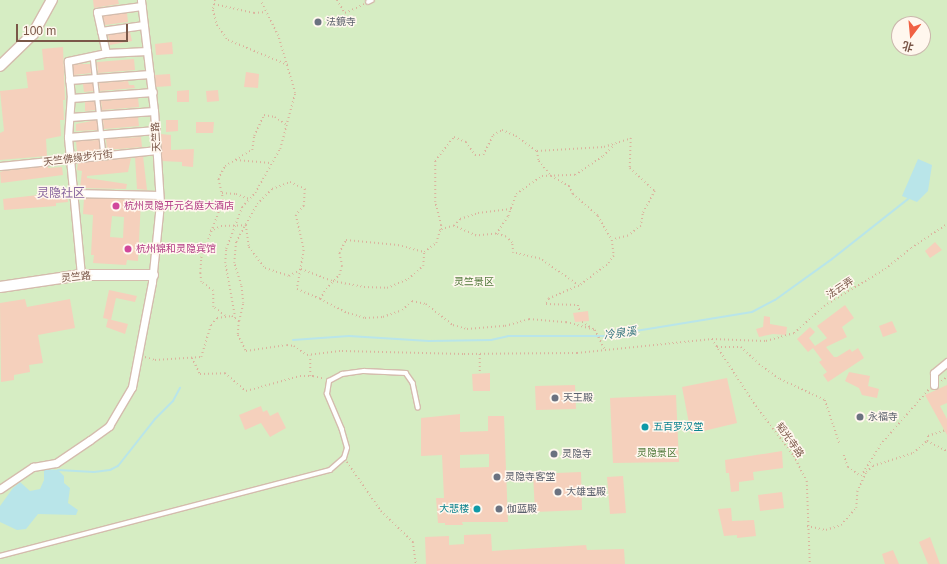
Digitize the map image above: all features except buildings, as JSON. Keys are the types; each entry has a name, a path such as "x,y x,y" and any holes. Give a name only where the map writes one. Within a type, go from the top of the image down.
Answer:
{"street":[{"path":"0,66 33,34 52,0"},
{"path":"106,53 97,12 141,3"},
{"name":"天竺路","path":"0,489 33,467 56,463 108,426 132,387 140,356 153,275 159,195 153,92 141,3"},
{"path":"101,31 144,25"},
{"path":"81,275 68,137 71,98 68,62 106,53 147,51"},
{"path":"70,80 150,74"},
{"path":"71,98 153,92"},
{"path":"70,117 154,111"},
{"path":"68,137 156,130"},
{"name":"天竺佛缘步行街","path":"0,166 51,162 70,157 157,150"},
{"path":"73,193 159,195"},
{"name":"灵竺路","path":"0,287 81,275 153,275"},
{"path":"934,385 934,373 947,362"}],"lane":[{"path":"93,56 104,154"},
{"path":"0,556 330,470 344,458 347,448 342,430 327,394 329,381 342,374 364,371 406,373 413,384 418,406"}],"path":[{"path":"215,0 213,10 217,25 228,40 288,65"},
{"path":"235,318 225,263 226,249 242,207 249,199 280,149 295,93 288,65 278,36 260,0"},
{"path":"337,0 345,13 370,1"},
{"path":"214,4 254,14 266,12"},
{"path":"239,321 235,318 221,315 213,307 213,291 201,282 201,258 223,200 218,179 224,166 252,150 254,136 264,115 275,116 287,125"},
{"path":"301,269 333,281 387,288 408,279 423,266 424,252 436,243 440,230 435,202 435,161 454,137 466,142 475,155 483,155 493,135 502,130 516,136 537,151 604,147 631,138 630,168 655,191 643,214 641,226 628,236 612,240"},
{"path":"496,234 511,209 516,194 542,176 575,174 603,156 616,143"},
{"path":"537,151 539,161 551,176 569,186 573,194 598,216 612,240 614,256 607,265 579,286 549,299 546,304 578,305 580,312"},
{"path":"236,159 270,163"},
{"path":"310,376 310,355 307,356 294,346 286,345 246,351 238,335 243,303 241,285 234,262 236,242 257,204 272,189 290,182 305,189 304,206 296,215 304,250 297,288 348,313 365,318 382,317 402,310 412,301 426,304 453,325 467,328 505,326 529,319 566,322 595,330"},
{"path":"222,193 236,194 249,199"},
{"path":"440,230 454,226 460,219 478,213 511,209"},
{"name":"法云弄","path":"310,355 349,351 480,354 605,351 712,339 766,341 794,333 824,306 885,269 911,248 947,224"},
{"path":"210,231 221,226 246,225"},
{"path":"246,225 249,247 265,268 289,276 301,269"},
{"path":"454,226 476,236 496,234 512,243 513,253 540,259 579,286"},
{"path":"320,299 339,275 342,266 339,253 346,240 398,245 424,252"},
{"path":"140,356 155,360 201,357 211,325 217,318 228,316"},
{"path":"582,322 595,330 605,351"},
{"name":"韬光寺路","path":"712,339 756,406 794,456 807,481 810,564"},
{"path":"718,347 741,347 756,361"},
{"path":"480,354 480,374"},
{"path":"192,358 200,374 225,373 246,391 281,380 310,376 329,381"},
{"path":"759,364 780,379 825,400 840,445"},
{"path":"808,526 826,530 841,525 856,508 858,492 866,472 880,445 923,392 947,377"},
{"path":"844,455 855,474 861,476 873,466 913,453 927,441 928,436 945,430"},
{"path":"927,441 947,451"},
{"path":"344,458 381,511 414,542 416,564"}],"green space":[{"name":"灵竺景区","path":"0,0 947,0 947,564 0,564"}],"water":[{"path":"918,159 932,165 928,191 917,202 902,196"},
{"path":"44,469 58,470 64,476 64,483 70,488 68,503 78,510 76,515 38,514 26,529 17,530 0,522 0,506 13,488 20,482 30,491 40,489 44,480"}],"waterway":[{"name":"冷泉溪","path":"293,340 349,336 429,341 491,340 508,336 605,336 752,312 775,300 832,259 908,199"},
{"path":"58,470 94,472 110,470 118,466 155,419 173,401 180,388"}],"place":[{"name":"法鏡寺","path":"318,22"},
{"name":"杭州灵隐开元名庭大酒店","path":"116,206"},
{"name":"杭州锦和灵隐宾馆","path":"128,249"},
{"name":"天王殿","path":"555,398"},
{"name":"永福寺","path":"860,417"},
{"name":"五百罗汉堂","path":"645,427"},
{"name":"灵隐寺","path":"554,454"},
{"name":"灵隐寺客堂","path":"497,477"},
{"name":"大雄宝殿","path":"558,492"},
{"name":"大悲楼","path":"477,509"},
{"name":"伽蓝殿","path":"499,509"}],"district":[{"name":"灵隐社区","path":"61,194"}],"park label":[{"name":"灵隐景区","path":"657,453"}]}
